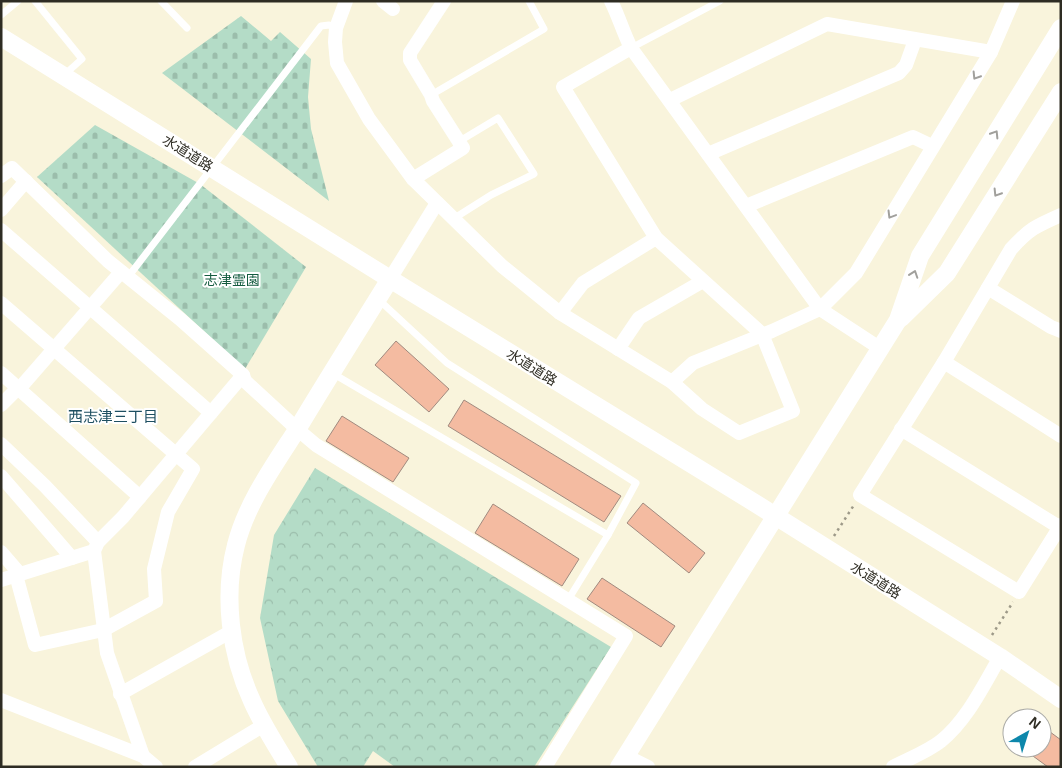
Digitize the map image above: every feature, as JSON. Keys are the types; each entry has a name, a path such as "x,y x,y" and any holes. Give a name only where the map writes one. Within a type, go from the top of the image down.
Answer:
{"street":[{"path":"346,1 336,28 337,63 369,118 412,179 502,266 560,313 672,382 702,409 738,434 793,411 762,334 656,238 563,87 632,48"},
{"path":"412,179 462,148 432,101 431,94 410,60 410,53 444,1"},
{"path":"611,1 620,19 620,25 632,48 820,309 881,348"},
{"path":"672,382 693,363 820,309 856,273 991,52 1013,1"},
{"path":"670,100 827,24 991,52"},
{"path":"648,767 622,761 898,320 920,256 1061,28"},
{"name":"水道道路","path":"1,37 985,647 1061,699"},
{"path":"708,154 899,73 906,65 915,40"},
{"path":"898,320 947,273 1061,92"},
{"path":"746,206 913,137 917,137 932,146"},
{"path":"1,176 12,168 108,261 180,319 243,375 245,381 296,430 316,445 626,636 545,767"},
{"path":"1,210 26,181"},
{"path":"289,767 264,724 242,677 232,631 231,581 236,544 260,487 437,203"},
{"path":"901,429 1060,526 1019,592 860,495 901,429 944,362 1011,249 1024,234 1035,226 1061,215"},
{"path":"1,230 211,413"},
{"path":"560,313 583,283 656,238"},
{"path":"1,405 54,349 90,307 125,275"},
{"path":"618,349 639,318 703,281"},
{"path":"988,288 1051,327 1061,331"},
{"path":"1,303 192,469 168,512 154,569 156,601 103,630 35,645 18,574 1,552"},
{"path":"944,362 1061,436"},
{"path":"1,373 140,497"},
{"path":"1,580 72,558 96,546 123,517 243,375"},
{"path":"1,444 46,486 96,546 103,630 107,653 143,756"},
{"path":"1,476 72,558"},
{"path":"120,694 232,631"},
{"path":"893,767 939,743 954,730 1000,657"},
{"path":"1,700 143,756 156,767"},
{"path":"195,767 264,724"}],"lane":[{"path":"1,15 18,1"},
{"path":"35,1 82,59 64,76"},
{"path":"161,1 187,28"},
{"path":"431,94 544,29 528,1"},
{"path":"632,48 720,1"},
{"path":"125,275 213,169 321,26 328,25 336,28"},
{"path":"453,219 491,195 534,174 498,118 458,142"},
{"path":"378,298 447,363 636,483 608,535 568,600"},
{"path":"332,373 608,535"}],"path":[{"path":"826,548 860,495"},
{"path":"985,647 1019,592"}],"green space":[{"path":"241,16 271,41 280,32 311,59 308,97 311,129 329,201 162,73"},
{"name":"志津霊園","path":"95,125 200,184 306,267 245,369 37,177"},
{"path":"315,468 611,647 534,767 395,767 373,751 363,767 318,767 278,701 260,618 274,535"}],"building":[{"path":"396,341 449,389 429,412 375,365"},
{"path":"464,400 621,496 604,522 448,426"},
{"path":"342,416 409,458 393,482 326,441"},
{"path":"643,503 705,553 689,573 627,523"},
{"path":"493,504 579,559 562,586 475,533"},
{"path":"602,578 675,626 661,647 587,599"},
{"path":"1052,733 1061,740 1061,767 1048,767 1036,758 1052,758"}],"district":[{"name":"西志津三丁目","path":"113,417"}]}
